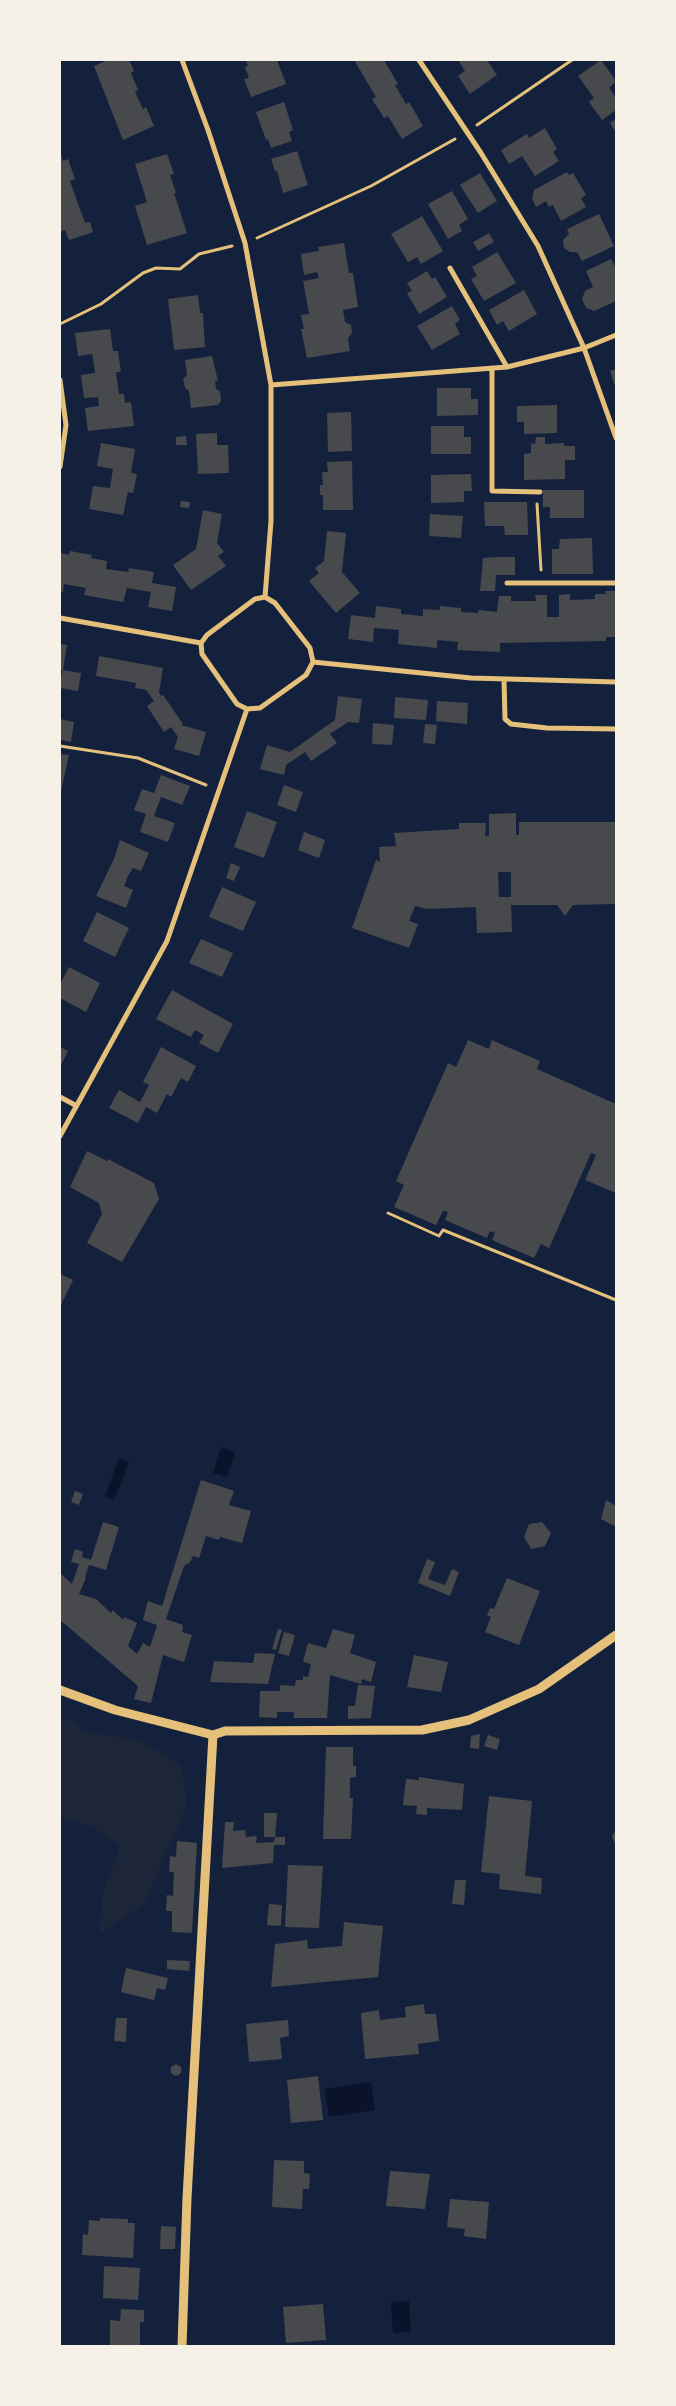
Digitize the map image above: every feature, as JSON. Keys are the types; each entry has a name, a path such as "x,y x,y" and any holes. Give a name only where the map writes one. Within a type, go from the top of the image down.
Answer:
{"street":[{"path":"182,60 208,130 245,243 271,385 270,521 265,597"},
{"path":"419,60 467,131 538,246 584,348 616,438"},
{"path":"450,268 507,367"},
{"path":"271,385 507,367 584,348 616,335"},
{"path":"492,368 492,490 538,492"},
{"path":"60,380 66,425 60,467"},
{"path":"507,583 616,583"},
{"path":"265,597 275,603 310,648 313,662 306,675 260,708 247,708 237,704 202,654 201,643 207,635 255,599 265,597"},
{"path":"60,618 201,643"},
{"path":"313,662 504,679 616,682"},
{"path":"504,679 505,719 511,724 547,728 616,729"},
{"path":"60,1136 75,1105 167,941 247,708"},
{"path":"60,1097 75,1105"},
{"path":"60,1690 114,1710 213,1735 225,1731 422,1730 469,1720 539,1689 616,1635"},
{"path":"182,2346 187,2198 213,1735"}],"path":[{"path":"60,324 101,304 143,273 156,268 180,269 199,254 245,243 371,186 467,131 572,60"},
{"path":"538,492 542,583"},
{"path":"60,746 138,758 219,790"},
{"path":"388,1213 439,1236 443,1230 616,1300"}],"shaded area":[{"path":"221,1447 235,1452 227,1477 213,1473"},
{"path":"119,1458 129,1462 114,1500 105,1496"},
{"path":"60,1718 72,1720 81,1729 98,1734 137,1739 182,1765 187,1806 144,1905 99,1934 103,1891 120,1846 93,1827 60,1819"},
{"path":"371,2082 375,2110 329,2117 325,2089"},
{"path":"409,2301 411,2332 393,2333 391,2302"}],"building":[{"path":"108,60 129,60 134,71 131,73 138,90 135,92 143,109 146,107 154,126 123,140 94,66"},
{"path":"246,60 277,60 286,84 251,97 244,79 249,78 245,67 248,66"},
{"path":"354,60 384,60 398,84 395,85 406,104 409,102 423,126 402,139 388,116 384,118 372,99 376,97"},
{"path":"458,60 487,60 497,75 470,94 458,76 465,71"},
{"path":"601,60 616,81 609,88 616,98 616,110 602,120 589,102 594,98 578,76"},
{"path":"284,102 293,130 289,132 292,141 271,148 268,139 266,140 256,112"},
{"path":"616,119 616,133 610,123"},
{"path":"545,128 557,149 553,152 559,161 535,176 522,156 509,164 501,150 527,134 529,138"},
{"path":"297,151 308,185 283,193 277,171 275,171 271,159"},
{"path":"60,152 63,161 68,159 75,179 70,181 85,223 90,222 93,232 69,240 65,230 60,232"},
{"path":"167,154 174,174 170,175 176,193 174,193 187,233 147,245 135,206 147,202 135,164"},
{"path":"567,172 569,175 573,173 586,195 581,198 586,207 561,221 553,205 549,207 546,201 536,207 532,198 534,190"},
{"path":"480,173 497,201 478,213 460,185"},
{"path":"452,191 468,219 459,225 462,231 448,239 428,204"},
{"path":"599,214 614,246 582,261 577,252 570,252 564,248 563,240 569,234 567,229"},
{"path":"422,216 443,251 421,264 417,257 408,262 391,234"},
{"path":"489,233 494,242 478,251 473,242"},
{"path":"344,243 349,273 353,273 358,307 343,310 345,322 351,325 352,333 348,338 350,351 307,358 301,329 304,329 301,315 309,314 303,281 319,278 317,272 304,275 301,254 319,251 318,247"},
{"path":"497,252 516,283 484,301 471,279 477,276 472,267"},
{"path":"611,259 616,268 616,301 594,311 586,308 582,299 585,291 593,287 586,271"},
{"path":"427,271 432,279 435,277 447,297 419,314 407,293 412,291 407,283"},
{"path":"524,290 537,314 509,331 503,321 497,325 489,310"},
{"path":"198,295 200,313 203,313 205,347 174,350 168,299"},
{"path":"452,306 460,320 455,324 460,334 432,350 417,326"},
{"path":"110,329 113,351 118,351 121,372 116,372 119,394 124,394 125,403 131,402 134,426 88,431 85,408 99,406 98,397 84,398 81,375 95,373 94,365 92,354 78,356 75,333"},
{"path":"212,356 218,381 215,381 216,389 220,391 221,401 218,405 191,408 189,391 185,388 183,379 187,375 185,360"},
{"path":"616,369 616,389 610,371"},
{"path":"437,388 471,388 471,399 478,399 478,415 437,416"},
{"path":"557,405 557,433 524,434 524,422 517,422 517,406"},
{"path":"351,412 352,451 328,452 327,413"},
{"path":"431,426 464,426 464,437 471,437 471,454 431,454"},
{"path":"217,433 217,445 228,445 229,473 198,474 196,434"},
{"path":"186,436 187,445 176,445 176,437"},
{"path":"536,437 545,437 545,444 564,443 564,446 575,446 575,460 565,460 565,479 524,480 524,454 531,453 531,443 535,444"},
{"path":"101,443 135,449 131,473 137,474 133,493 128,492 123,515 89,509 93,486 110,488 113,469 97,466"},
{"path":"352,461 353,510 323,510 323,495 320,495 320,485 323,485 322,472 328,472 327,462"},
{"path":"471,474 472,491 464,491 464,502 431,503 431,475"},
{"path":"543,490 584,490 584,518 550,518 550,507 543,507"},
{"path":"181,501 190,502 189,508 180,507"},
{"path":"484,502 527,502 528,535 505,535 504,526 485,526"},
{"path":"203,510 222,514 217,543 224,552 218,556 226,566 191,590 173,565 196,549"},
{"path":"430,514 463,516 461,538 429,536"},
{"path":"327,531 346,533 342,572 360,593 336,613 309,581 319,573 315,568 324,561"},
{"path":"592,538 593,574 552,574 552,549 559,549 560,539"},
{"path":"70,551 92,555 91,558 107,561 106,569 128,572 129,568 154,572 152,583 176,587 172,611 148,607 151,592 127,588 123,602 84,595 86,588 64,584 63,592 60,591 60,553 69,555"},
{"path":"515,557 515,575 496,575 495,591 480,591 483,558"},
{"path":"605,591 616,591 616,637 606,637 606,641 500,643 500,652 457,650 458,642 437,640 437,648 398,644 399,630 388,629 374,628 373,642 348,639 351,615 375,618 376,606 401,609 401,614 423,616 423,609 440,610 440,606 461,608 461,612 478,613 478,610 497,612 499,596 511,596 511,601 536,601 535,595 547,595 547,617 559,617 559,595 570,594 570,600 595,599 595,594 606,594"},
{"path":"60,644 67,645 63,670 60,670"},
{"path":"99,656 163,668 159,692 161,696 163,695 183,724 181,725 206,732 199,756 174,749 178,737 171,727 164,732 147,706 154,701 146,690 135,688 136,683 96,676"},
{"path":"62,670 81,673 78,691 60,688"},
{"path":"338,696 362,699 359,723 348,722 330,734 337,743 311,761 305,752 286,765 284,775 260,769 267,745 290,752 335,720"},
{"path":"395,697 428,700 426,720 394,718"},
{"path":"437,701 468,703 467,724 436,721"},
{"path":"60,719 74,722 71,742 60,740"},
{"path":"373,723 394,725 392,745 372,744"},
{"path":"425,724 437,725 435,744 423,743"},
{"path":"60,754 69,755 61,791 60,791"},
{"path":"161,775 190,786 182,805 161,797 154,816 175,823 168,842 140,832 146,814 134,810 142,789 154,793"},
{"path":"284,785 303,792 296,812 277,805"},
{"path":"247,811 277,822 264,858 234,847"},
{"path":"516,813 516,835 519,835 519,822 616,822 616,904 573,905 565,916 557,905 511,905 512,932 477,933 476,907 427,909 415,906 409,921 418,924 409,948 352,928 376,860 380,862 379,847 396,846 394,833 459,829 459,823 486,823 485,836 489,836 489,814","holes":["498,872 511,872 511,897 499,897"]},
{"path":"304,832 325,840 319,858 298,850"},
{"path":"120,840 149,853 141,871 133,868 128,876 124,886 133,890 126,908 96,896 114,859"},
{"path":"231,863 240,867 234,881 226,878"},
{"path":"222,887 256,902 243,931 209,917"},
{"path":"97,912 129,928 115,957 83,941"},
{"path":"201,939 233,953 222,977 189,963"},
{"path":"69,967 100,983 86,1012 60,998 60,984"},
{"path":"172,990 233,1024 218,1053 199,1043 204,1035 195,1030 191,1037 156,1019"},
{"path":"468,1040 489,1049 492,1040 540,1061 537,1069 616,1104 616,1193 585,1180 596,1155 591,1153 549,1248 541,1244 534,1258 492,1240 495,1233 490,1231 487,1238 445,1220 448,1212 443,1211 436,1225 394,1207 404,1185 396,1181 448,1063 456,1067"},
{"path":"60,1047 68,1051 60,1067"},
{"path":"161,1047 196,1066 188,1082 181,1078 171,1097 167,1094 157,1113 146,1107 138,1123 109,1108 119,1090 140,1102 149,1085 143,1082"},
{"path":"87,1151 107,1161 108,1159 154,1183 159,1199 122,1262 87,1243 102,1214 99,1203 70,1187"},
{"path":"60,1274 73,1280 60,1307"},
{"path":"201,1480 234,1491 229,1505 251,1511 242,1543 220,1537 219,1540 206,1536 199,1558 193,1556 190,1562 184,1566 166,1619 183,1625 182,1632 192,1635 184,1662 163,1655 151,1703 134,1699 138,1686 60,1620 60,1573 72,1584 79,1564 71,1562 75,1549 83,1552 82,1557 91,1560 103,1522 119,1527 106,1570 89,1565 79,1594 96,1599 111,1613 113,1610 123,1620 124,1617 137,1623 128,1646 137,1654 143,1643 150,1647 157,1625 143,1620 148,1601 162,1606"},
{"path":"75,1491 83,1494 79,1505 71,1502"},
{"path":"606,1500 616,1506 616,1527 601,1519"},
{"path":"542,1522 551,1533 545,1546 531,1549 524,1537 529,1524"},
{"path":"427,1559 435,1562 428,1579 445,1585 452,1569 459,1572 450,1596 418,1583"},
{"path":"507,1578 540,1591 519,1645 485,1632 491,1617 487,1615 490,1608 494,1609"},
{"path":"278,1629 282,1630 276,1650 272,1649"},
{"path":"333,1629 355,1635 350,1653 376,1662 371,1682 362,1679 361,1684 330,1675 327,1718 294,1718 294,1712 277,1712 277,1718 259,1717 260,1691 280,1691 280,1685 295,1686 296,1680 303,1680 303,1676 308,1677 311,1664 303,1662 308,1643 326,1648"},
{"path":"284,1632 295,1635 289,1656 278,1653"},
{"path":"255,1653 275,1654 268,1684 210,1682 214,1661 253,1663"},
{"path":"414,1655 448,1662 441,1692 407,1687"},
{"path":"358,1685 375,1686 371,1718 348,1719 348,1706 355,1706"},
{"path":"480,1734 479,1749 470,1748 471,1736"},
{"path":"488,1735 500,1739 497,1750 484,1746"},
{"path":"326,1747 353,1747 353,1766 356,1766 356,1777 350,1778 350,1798 353,1798 351,1839 323,1839"},
{"path":"419,1777 464,1784 462,1810 427,1808 427,1815 416,1814 417,1806 403,1805 406,1779 419,1780"},
{"path":"489,1796 532,1801 525,1876 542,1878 541,1894 499,1889 500,1874 481,1872"},
{"path":"264,1813 277,1813 275,1837 264,1837"},
{"path":"225,1822 234,1822 233,1831 245,1830 246,1837 257,1836 256,1843 274,1842 275,1837 285,1837 285,1845 274,1845 273,1863 222,1868"},
{"path":"616,1830 616,1847 612,1836"},
{"path":"177,1841 197,1843 192,1933 172,1932 172,1911 166,1911 167,1895 173,1896 174,1872 169,1872 170,1856 176,1857"},
{"path":"288,1865 323,1866 319,1928 285,1927"},
{"path":"455,1880 466,1880 464,1905 452,1904"},
{"path":"269,1904 282,1905 281,1926 267,1925"},
{"path":"344,1922 383,1926 378,1977 271,1987 275,1944 307,1940 308,1949 342,1946"},
{"path":"167,1960 190,1961 189,1971 167,1969"},
{"path":"126,1968 168,1978 165,1990 157,1988 154,2000 121,1992"},
{"path":"424,2004 425,2014 436,2014 439,2041 418,2044 419,2054 365,2059 361,2013 379,2010 380,2020 406,2017 405,2007"},
{"path":"116,2018 127,2018 126,2042 114,2041"},
{"path":"288,2020 289,2036 280,2038 282,2059 249,2062 246,2024"},
{"path":"176,2064 182,2070 176,2076 170,2070"},
{"path":"318,2076 323,2120 291,2123 287,2080"},
{"path":"274,2160 304,2161 304,2173 310,2174 309,2189 303,2189 302,2209 272,2207"},
{"path":"390,2171 430,2174 425,2209 386,2206"},
{"path":"450,2199 489,2202 486,2239 464,2236 465,2229 447,2227"},
{"path":"100,2218 128,2219 128,2223 135,2223 133,2258 82,2255 83,2234 88,2235 89,2220 100,2221"},
{"path":"161,2226 176,2227 175,2249 160,2249"},
{"path":"104,2266 140,2268 138,2300 103,2298"},
{"path":"323,2304 326,2340 286,2343 283,2307"},
{"path":"121,2309 144,2310 144,2322 140,2322 140,2346 110,2346 110,2320 120,2321"}]}
